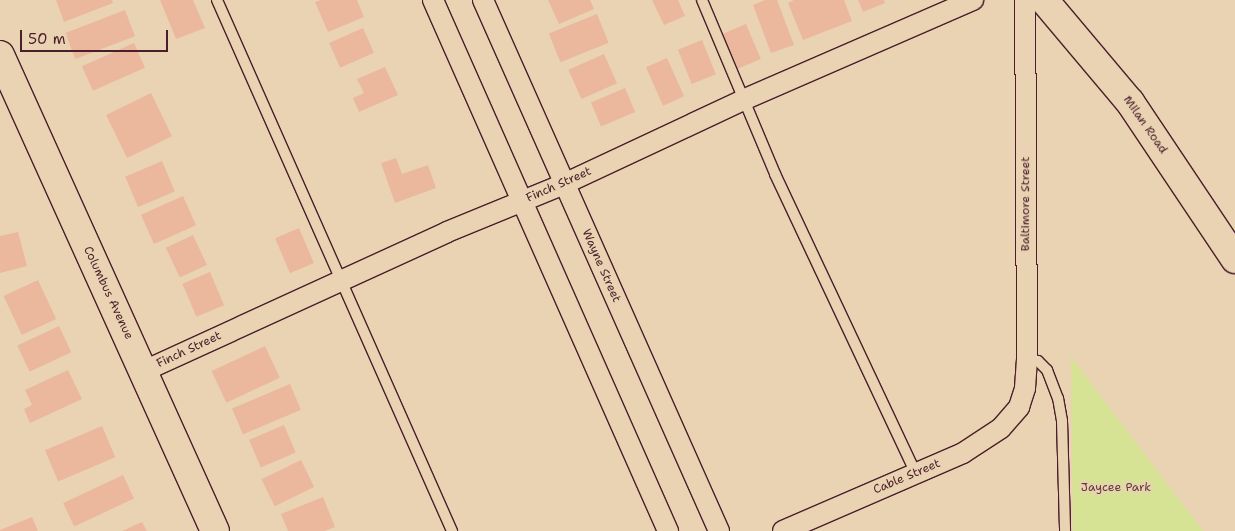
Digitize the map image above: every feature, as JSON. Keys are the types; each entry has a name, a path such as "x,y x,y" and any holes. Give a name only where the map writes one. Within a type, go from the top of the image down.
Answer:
{"main road":[{"name":"Milan Road","path":"1044,0 1130,102 1235,259"},
{"name":"Columbus Avenue","path":"0,55 216,531"}],"street":[{"path":"433,0 668,531"},
{"name":"Wayne Street","path":"483,0 719,531"},
{"name":"Finch Street","path":"144,371 339,282 564,184 743,100 973,0"},
{"name":"Baltimore Street","path":"1020,407 1025,388 1027,359 1025,0"},
{"name":"Cable Street","path":"783,531 962,453 1002,428 1020,407"}],"lane":[{"path":"216,0 339,282 452,531"},
{"path":"702,0 743,100 916,473"},
{"path":"1027,359 1038,361 1047,370 1058,398 1062,421 1065,531"}],"green space":[{"name":"Jaycee Park","path":"1071,357 1203,531 1073,531"}],"building":[{"path":"56,0 112,0 113,3 64,22"},
{"path":"160,0 193,0 205,28 176,39"},
{"path":"321,0 357,0 364,17 328,32 315,2"},
{"path":"548,0 590,0 594,9 559,24"},
{"path":"652,0 678,0 685,16 664,25"},
{"path":"765,0 777,0 794,45 771,53 753,5"},
{"path":"794,0 844,0 852,21 803,40 788,3"},
{"path":"858,0 884,0 885,3 863,12"},
{"path":"125,10 135,36 75,59 65,33"},
{"path":"597,14 609,43 560,62 549,33"},
{"path":"746,24 761,59 738,69 723,34"},
{"path":"363,28 374,53 340,68 329,43"},
{"path":"702,40 716,74 692,84 678,50"},
{"path":"134,43 145,68 93,91 82,66"},
{"path":"604,54 617,83 581,99 568,70"},
{"path":"667,58 684,96 663,106 646,67"},
{"path":"385,67 398,95 359,112 353,98 364,93 357,79"},
{"path":"625,88 635,112 601,126 591,102"},
{"path":"151,93 172,136 127,158 106,115"},
{"path":"396,158 402,174 428,165 436,188 395,203 381,163"},
{"path":"162,161 175,191 138,207 125,177"},
{"path":"183,196 196,225 154,244 141,215"},
{"path":"299,228 314,263 290,273 275,238"},
{"path":"18,232 27,266 0,273 0,236"},
{"path":"193,235 207,265 180,278 166,248"},
{"path":"210,272 224,305 196,317 182,284"},
{"path":"38,280 56,319 22,335 4,296"},
{"path":"59,326 71,352 30,372 17,345"},
{"path":"265,346 280,378 226,403 212,371"},
{"path":"68,370 82,399 30,423 24,409 32,405 25,390"},
{"path":"290,384 301,410 243,434 232,409"},
{"path":"284,425 296,453 261,467 249,440"},
{"path":"102,426 115,457 58,482 45,450"},
{"path":"301,460 314,487 275,506 261,479"},
{"path":"123,475 134,499 74,526 63,503"},
{"path":"323,497 335,527 325,531 288,531 281,514"},
{"path":"32,517 38,531 0,531 0,530"},
{"path":"142,522 147,531 122,531"}]}
